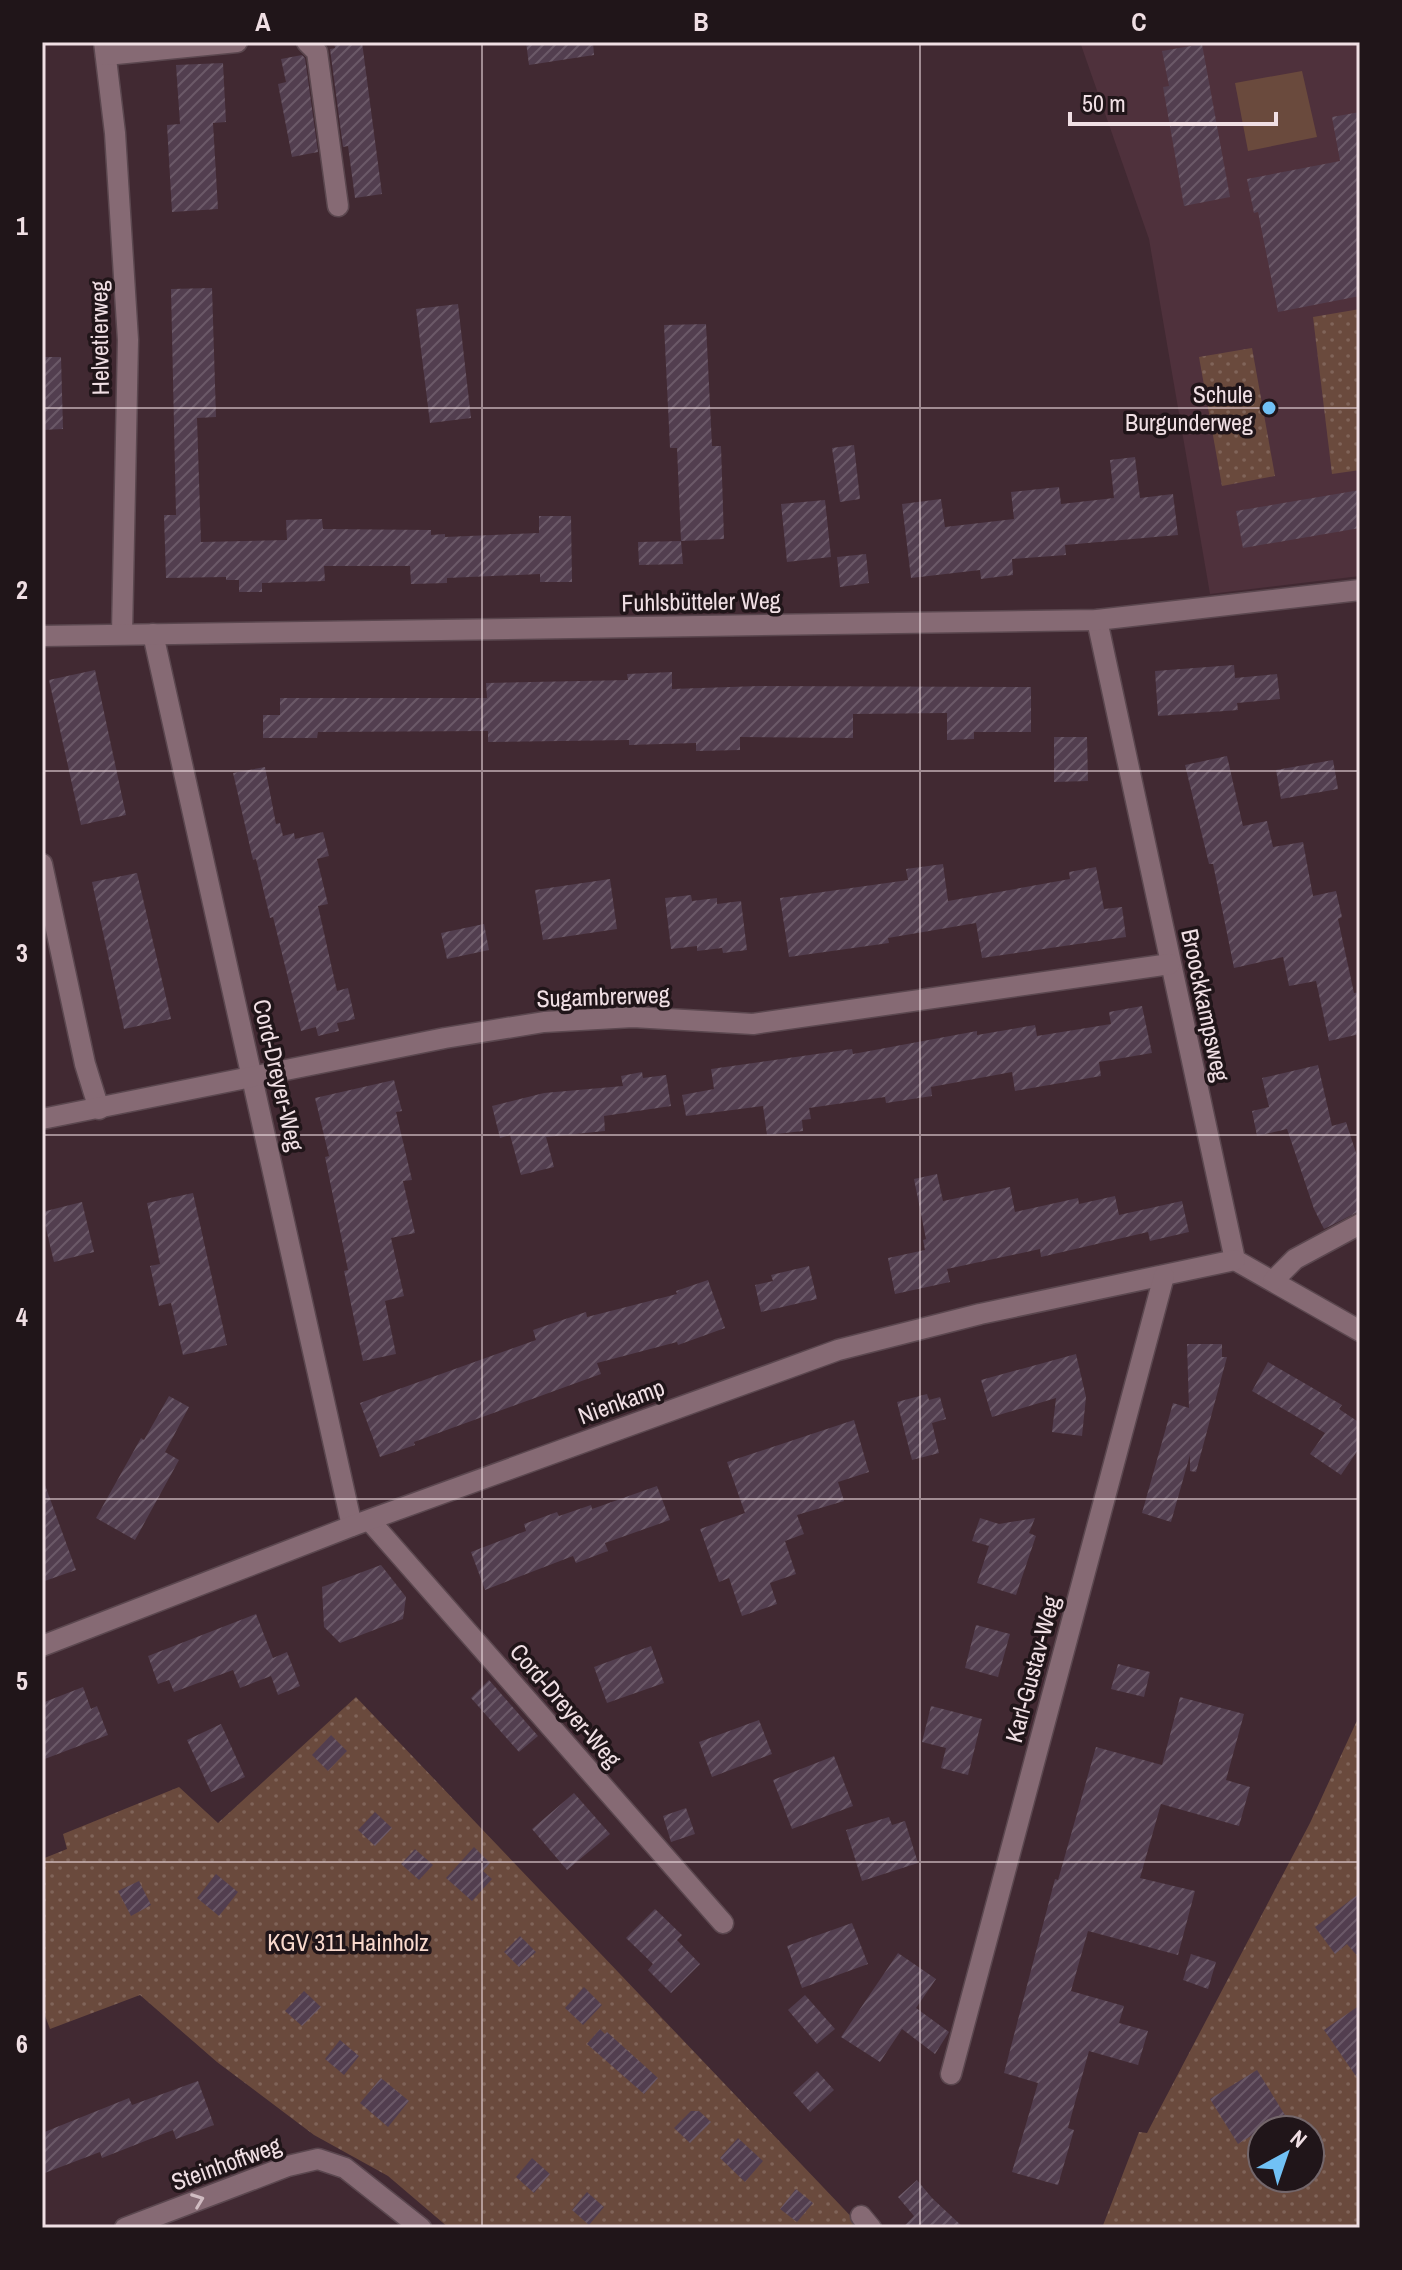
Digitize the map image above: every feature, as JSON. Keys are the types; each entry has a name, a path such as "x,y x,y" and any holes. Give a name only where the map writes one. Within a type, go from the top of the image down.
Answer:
{"street":[{"path":"105,48 237,42"},
{"path":"307,42 317,52 338,206"},
{"name":"Helvetierweg","path":"105,48 115,133 128,340 122,634"},
{"name":"Fuhlsbütteler Weg","path":"42,636 1097,620 1360,590"},
{"name":"Broockkampsweg","path":"1097,620 1235,1260"},
{"name":"Cord-Dreyer-Weg","path":"153,634 253,1078 361,1524 723,1923"},
{"path":"42,864 85,1064 99,1109"},
{"name":"Sugambrerweg","path":"42,1119 445,1038 544,1022 633,1017 753,1024 1170,964"},
{"path":"1273,1281 1295,1259 1360,1224"},
{"path":"1235,1260 1360,1331"},
{"name":"Nienkamp","path":"42,1646 361,1524 838,1350 980,1314 1235,1260"},
{"name":"Karl-Gustav-Weg","path":"951,2074 1164,1276"},
{"name":"Steinhoffweg","path":"125,2228 288,2166 318,2159 345,2168 421,2228"}],"shaded area":[{"name":"Schule Burgunderweg","path":"1080,42 1360,42 1360,576 1210,594 1149,239"}],"green space":[{"path":"1302,71 1317,137 1248,151 1235,83"},
{"path":"1360,309 1360,470 1332,474 1313,317"},
{"path":"1252,348 1275,476 1222,486 1199,357"},
{"name":"KGV 311 Hainholz","path":"356,1697 862,2228 449,2228 388,2176 314,2135 217,2062 140,1995 50,2029 42,2008 42,1859 67,1849 63,1834 179,1787 218,1823"},
{"path":"1360,1714 1360,2228 1102,2228 1139,2132 1147,2133 1310,1823"}],"building":[{"path":"334,42 362,42 382,194 355,198 348,146 343,147 330,49 335,48"},
{"path":"526,42 593,42 594,55 529,65"},
{"path":"1202,44 1230,197 1184,206 1163,87 1169,86 1162,51"},
{"path":"302,55 305,58 318,152 292,157 278,84 286,82 281,59"},
{"path":"223,63 226,122 213,123 218,209 172,212 167,125 180,124 176,65"},
{"path":"1360,112 1360,296 1278,312 1258,212 1254,213 1247,179 1340,161 1332,117"},
{"path":"212,288 216,417 197,418 201,542 287,540 286,520 322,519 323,529 431,530 431,535 445,534 445,537 539,533 539,516 571,516 572,582 540,582 540,574 447,578 447,583 411,584 410,566 324,566 325,581 262,583 262,592 239,592 239,580 226,580 226,577 166,578 164,515 176,515 171,289"},
{"path":"458,304 471,418 430,423 416,309"},
{"path":"706,324 712,446 721,446 724,539 681,541 677,448 670,448 664,325"},
{"path":"42,357 61,357 63,429 42,430"},
{"path":"854,445 860,499 840,502 832,448"},
{"path":"1135,457 1140,498 1173,494 1178,535 1065,545 1066,555 1012,559 1013,575 981,579 980,570 911,578 902,504 941,499 945,527 1014,519 1011,492 1059,487 1061,504 1114,498 1110,460"},
{"path":"1360,490 1360,528 1243,548 1236,511"},
{"path":"825,500 831,557 787,562 781,504"},
{"path":"681,541 683,564 639,565 638,542"},
{"path":"866,554 869,583 840,587 837,557"},
{"path":"1234,665 1235,678 1277,674 1280,699 1237,703 1238,710 1158,716 1155,671"},
{"path":"95,670 126,815 81,825 49,680"},
{"path":"672,672 672,689 759,686 1031,687 1031,732 974,732 974,739 947,740 947,713 853,714 853,738 740,737 740,750 696,751 696,743 629,745 629,740 488,742 488,731 318,732 317,738 263,738 263,715 280,715 280,698 487,698 486,683 628,680 627,674"},
{"path":"1054,737 1087,737 1088,781 1054,782"},
{"path":"1227,756 1243,826 1267,821 1273,847 1303,842 1313,896 1336,891 1342,917 1338,919 1354,993 1360,992 1360,1034 1329,1041 1316,981 1289,986 1283,957 1234,968 1213,864 1209,864 1185,765"},
{"path":"1333,760 1338,789 1281,799 1276,770"},
{"path":"265,767 276,824 280,823 283,836 294,833 295,839 323,832 329,856 317,859 328,904 318,906 337,991 348,988 355,1019 337,1023 339,1031 318,1036 316,1027 301,1031 273,917 270,918 256,859 253,860 233,773"},
{"path":"943,864 948,901 1070,879 1069,872 1096,867 1104,909 1122,907 1126,937 982,958 976,923 888,938 889,943 789,957 780,898 908,880 906,869"},
{"path":"137,873 171,1019 124,1029 92,882"},
{"path":"610,879 617,929 543,940 535,890"},
{"path":"691,895 692,901 717,898 717,904 741,901 747,950 723,953 722,948 697,951 697,946 671,949 665,898"},
{"path":"484,924 489,950 447,959 441,933"},
{"path":"1142,1006 1152,1053 1099,1062 1101,1076 1015,1091 1012,1072 931,1087 932,1096 886,1103 885,1097 809,1108 811,1119 802,1120 803,1131 767,1135 763,1106 686,1116 682,1095 714,1089 711,1069 852,1049 853,1054 977,1031 977,1035 1035,1025 1037,1036 1111,1024 1109,1012"},
{"path":"1318,1065 1332,1126 1346,1122 1360,1165 1360,1211 1324,1229 1314,1209 1287,1129 1257,1136 1252,1111 1269,1107 1262,1078"},
{"path":"642,1072 643,1078 666,1075 671,1106 604,1116 605,1131 546,1137 554,1167 521,1175 510,1135 500,1138 492,1106 544,1093 623,1086 621,1076"},
{"path":"394,1080 402,1111 396,1112 412,1180 403,1181 415,1233 391,1238 404,1296 385,1301 396,1354 363,1361 325,1157 329,1156 315,1098"},
{"path":"937,1174 943,1201 1010,1187 1015,1212 1078,1198 1079,1204 1115,1196 1119,1215 1182,1201 1189,1232 1150,1241 1148,1232 1041,1257 1040,1249 947,1269 950,1282 895,1294 888,1258 925,1250 923,1240 926,1239 914,1179"},
{"path":"193,1193 227,1345 183,1355 171,1303 159,1306 150,1266 160,1264 147,1203"},
{"path":"82,1202 94,1252 54,1262 42,1212"},
{"path":"809,1266 817,1299 761,1312 755,1285 773,1281 771,1275"},
{"path":"708,1280 725,1328 678,1345 677,1342 597,1363 601,1374 380,1457 360,1403 536,1340 533,1330 586,1312 587,1317 677,1294 676,1291"},
{"path":"1187,1344 1222,1344 1222,1357 1227,1357 1196,1472 1190,1471 1190,1455 1171,1522 1142,1513 1173,1403 1189,1408"},
{"path":"1076,1354 1086,1397 1082,1436 1052,1432 1056,1398 992,1417 981,1380"},
{"path":"1268,1362 1342,1405 1339,1409 1360,1423 1360,1447 1341,1475 1310,1454 1325,1433 1252,1391"},
{"path":"927,1394 929,1400 940,1397 946,1419 932,1423 939,1453 912,1460 897,1402"},
{"path":"169,1396 189,1407 165,1452 179,1460 135,1540 96,1518 141,1438 144,1440"},
{"path":"854,1420 869,1472 838,1482 844,1501 797,1515 804,1534 785,1541 796,1574 770,1583 777,1604 742,1616 729,1578 719,1582 700,1529 745,1513 727,1462"},
{"path":"42,1485 45,1485 76,1570 42,1582"},
{"path":"657,1486 670,1520 605,1543 608,1551 576,1563 573,1556 485,1590 471,1552 526,1531 524,1524 557,1512 559,1516 591,1505 592,1509"},
{"path":"980,1518 999,1524 1035,1518 1029,1533 1036,1536 1016,1595 977,1583 989,1546 972,1541"},
{"path":"381,1565 406,1597 403,1619 340,1643 324,1627 322,1587"},
{"path":"256,1614 273,1658 287,1652 300,1686 278,1695 271,1676 240,1688 233,1670 174,1692 169,1680 158,1684 148,1656"},
{"path":"976,1625 1010,1634 998,1677 965,1668"},
{"path":"651,1646 664,1683 607,1703 594,1667"},
{"path":"1118,1664 1150,1672 1144,1697 1111,1689"},
{"path":"489,1680 538,1736 519,1752 471,1698"},
{"path":"83,1687 91,1709 97,1706 108,1735 42,1760 42,1703"},
{"path":"1180,1697 1244,1714 1226,1780 1250,1787 1239,1826 1161,1804 1140,1878 1195,1891 1178,1955 1088,1931 1071,1991 1124,2006 1119,2023 1148,2031 1138,2065 1089,2051 1068,2128 1074,2130 1058,2185 1012,2172 1038,2083 1004,2073 1055,1879 1058,1880 1096,1747 1162,1765"},
{"path":"931,1706 982,1719 968,1775 941,1768 946,1748 922,1742"},
{"path":"759,1720 772,1754 712,1777 699,1742"},
{"path":"221,1724 245,1777 211,1792 187,1740"},
{"path":"331,1735 347,1751 328,1771 312,1755"},
{"path":"834,1756 853,1806 792,1829 773,1780"},
{"path":"574,1793 610,1834 567,1870 532,1829"},
{"path":"686,1808 695,1834 671,1842 663,1816"},
{"path":"375,1812 392,1828 375,1846 358,1830"},
{"path":"889,1817 892,1825 905,1821 918,1863 862,1881 846,1830"},
{"path":"474,1847 490,1863 483,1871 492,1879 472,1901 446,1878"},
{"path":"415,1849 433,1865 419,1880 401,1864"},
{"path":"216,1874 238,1892 219,1916 197,1898"},
{"path":"139,1881 151,1905 131,1916 118,1891"},
{"path":"1360,1893 1360,1959 1347,1944 1335,1954 1315,1927"},
{"path":"655,1909 682,1935 677,1940 700,1964 671,1993 648,1970 653,1964 626,1938"},
{"path":"852,1923 868,1964 802,1988 787,1946"},
{"path":"520,1936 536,1952 519,1967 504,1952"},
{"path":"898,1953 936,1979 916,2008 949,2032 935,2054 902,2029 880,2062 841,2037"},
{"path":"1191,1954 1216,1962 1208,1989 1183,1980"},
{"path":"584,1987 602,2005 583,2025 565,2008"},
{"path":"304,1991 321,2007 302,2026 285,2011"},
{"path":"805,1995 835,2029 817,2044 788,2010"},
{"path":"1360,2005 1360,2082 1324,2030"},
{"path":"600,2029 658,2078 644,2094 587,2044"},
{"path":"340,2040 359,2056 344,2075 325,2059"},
{"path":"1257,2070 1284,2114 1246,2114 1246,2139 1238,2144 1210,2099"},
{"path":"817,2071 834,2090 810,2112 793,2093"},
{"path":"381,2078 409,2101 388,2127 360,2103"},
{"path":"198,2081 214,2125 176,2139 173,2130 102,2158 100,2152 42,2174 42,2133 129,2098 132,2105"},
{"path":"691,2111 699,2111 711,2122 690,2143 674,2128"},
{"path":"738,2138 763,2161 745,2182 720,2158"},
{"path":"532,2158 550,2174 534,2193 516,2177"},
{"path":"917,2180 964,2228 902,2228 914,2216 898,2197"},
{"path":"796,2189 813,2203 797,2222 780,2209"},
{"path":"587,2192 604,2207 589,2225 572,2210"}],"place":[{"name":"Schule Burgunderweg","path":"1269,408"}]}
